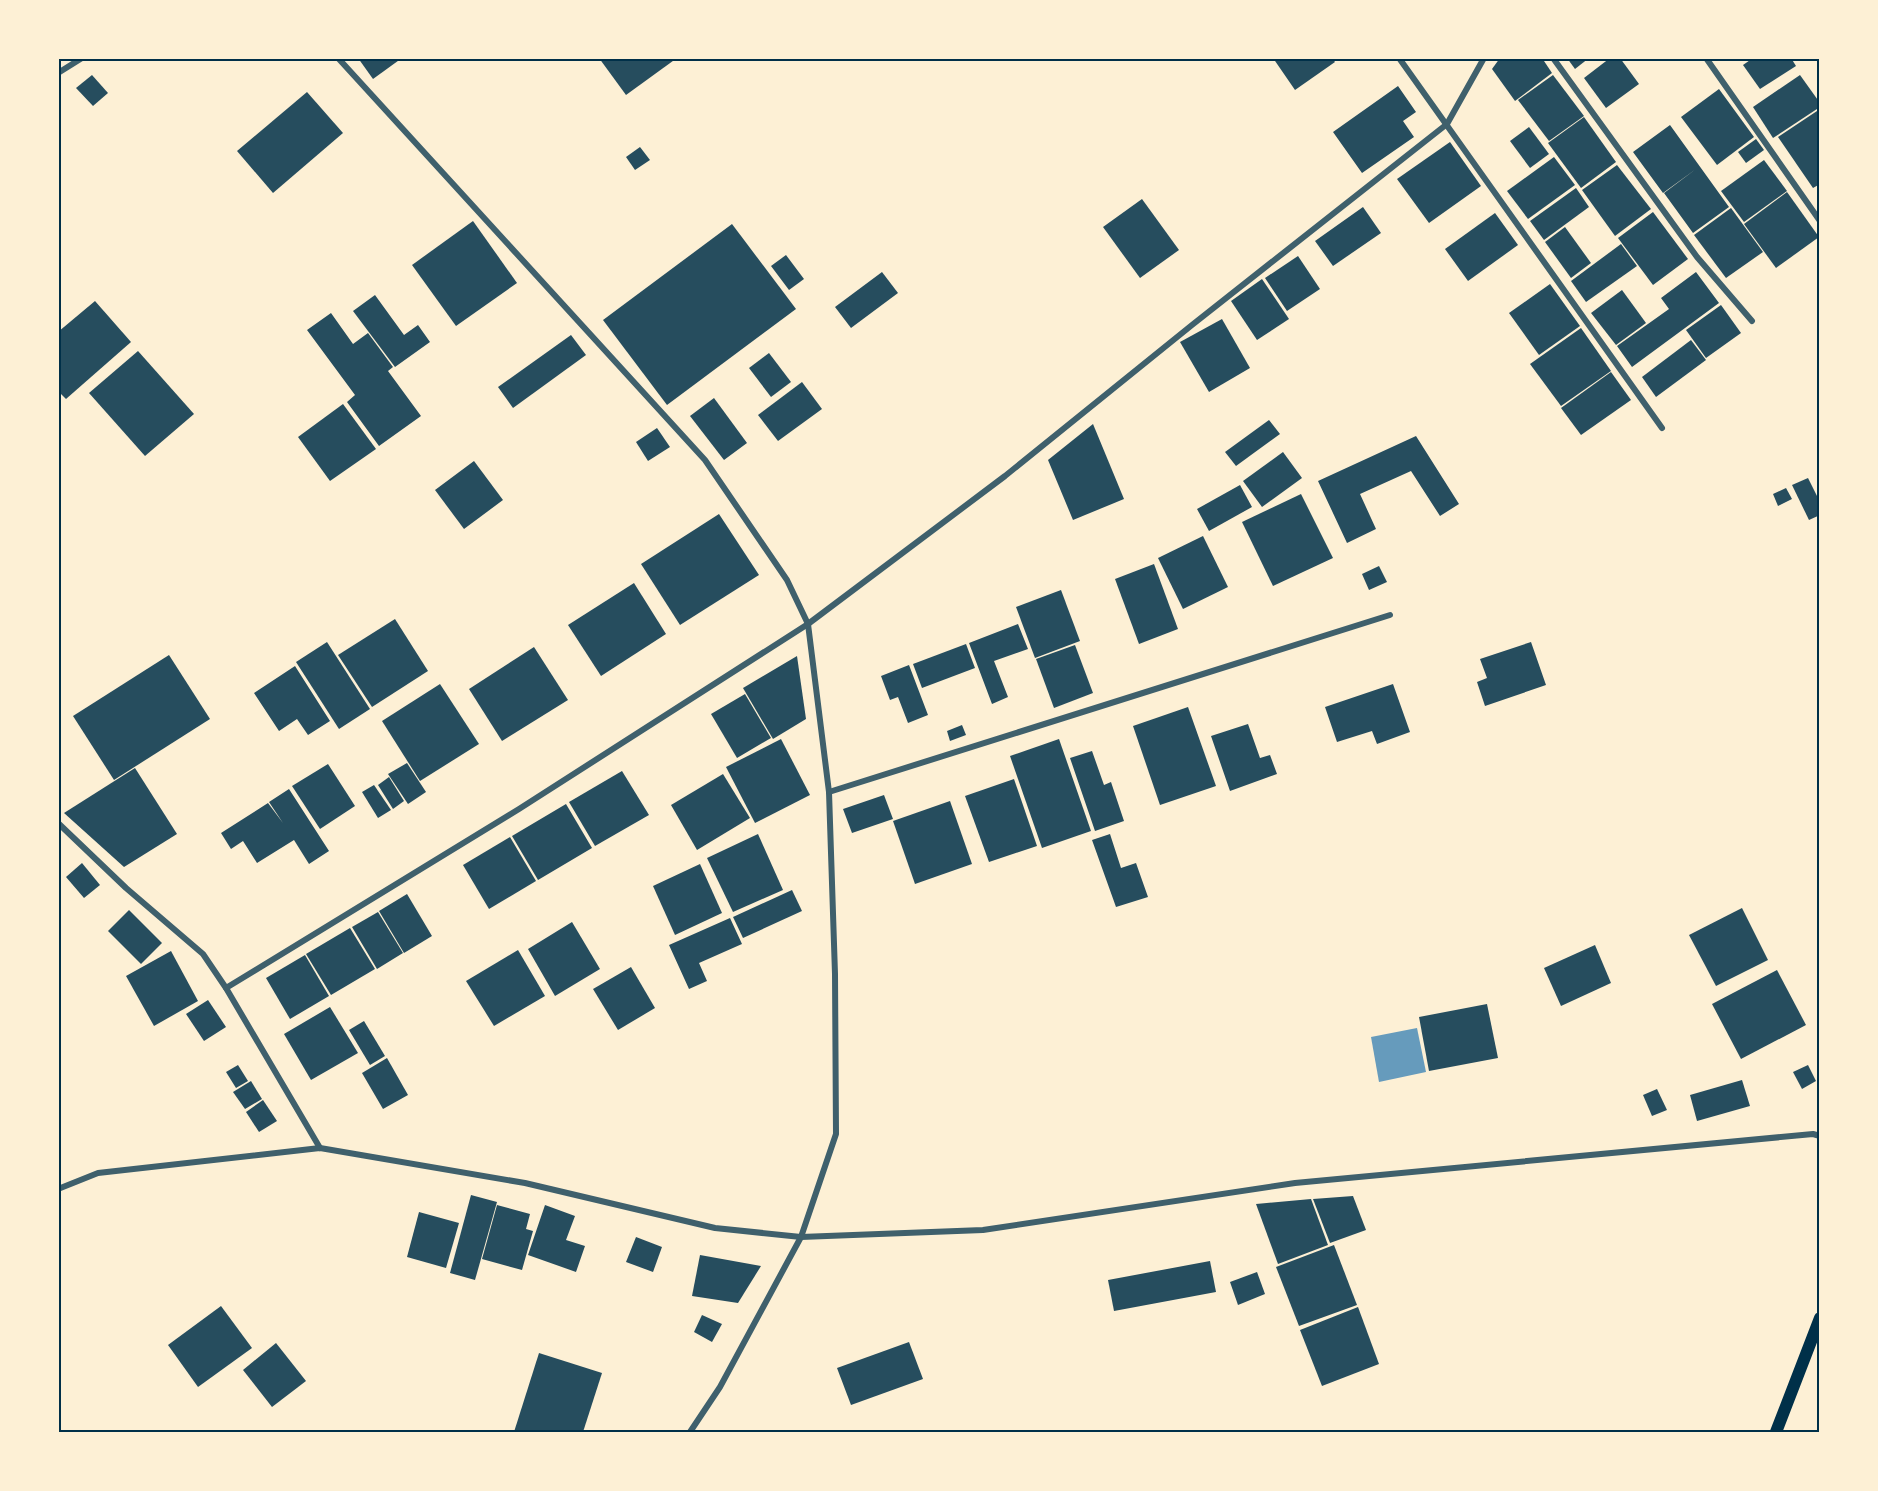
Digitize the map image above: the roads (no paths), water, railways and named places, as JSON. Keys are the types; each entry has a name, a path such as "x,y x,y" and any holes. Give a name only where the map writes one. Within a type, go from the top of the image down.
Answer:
{"main road":[{"path":"1776,1432 1820,1318"}],"street":[{"path":"58,74 82,58"},
{"path":"338,58 705,460 787,580 808,624 829,792 835,974 836,1134 801,1237 720,1387 690,1432"},
{"path":"1399,58 1662,428"},
{"path":"226,988 519,809 808,624 1005,477 1192,325 1447,124 1484,58"},
{"path":"1553,58 1697,257 1752,321"},
{"path":"1706,58 1820,221"},
{"path":"829,792 1390,615"},
{"path":"58,823 126,888 203,954 226,988 320,1148"},
{"path":"58,1189 98,1173 320,1148 525,1183 715,1228 801,1237 983,1230 1295,1183 1813,1134 1820,1136"}],"water":[{"path":"1417,1028 1426,1072 1379,1082 1371,1037"}]}
